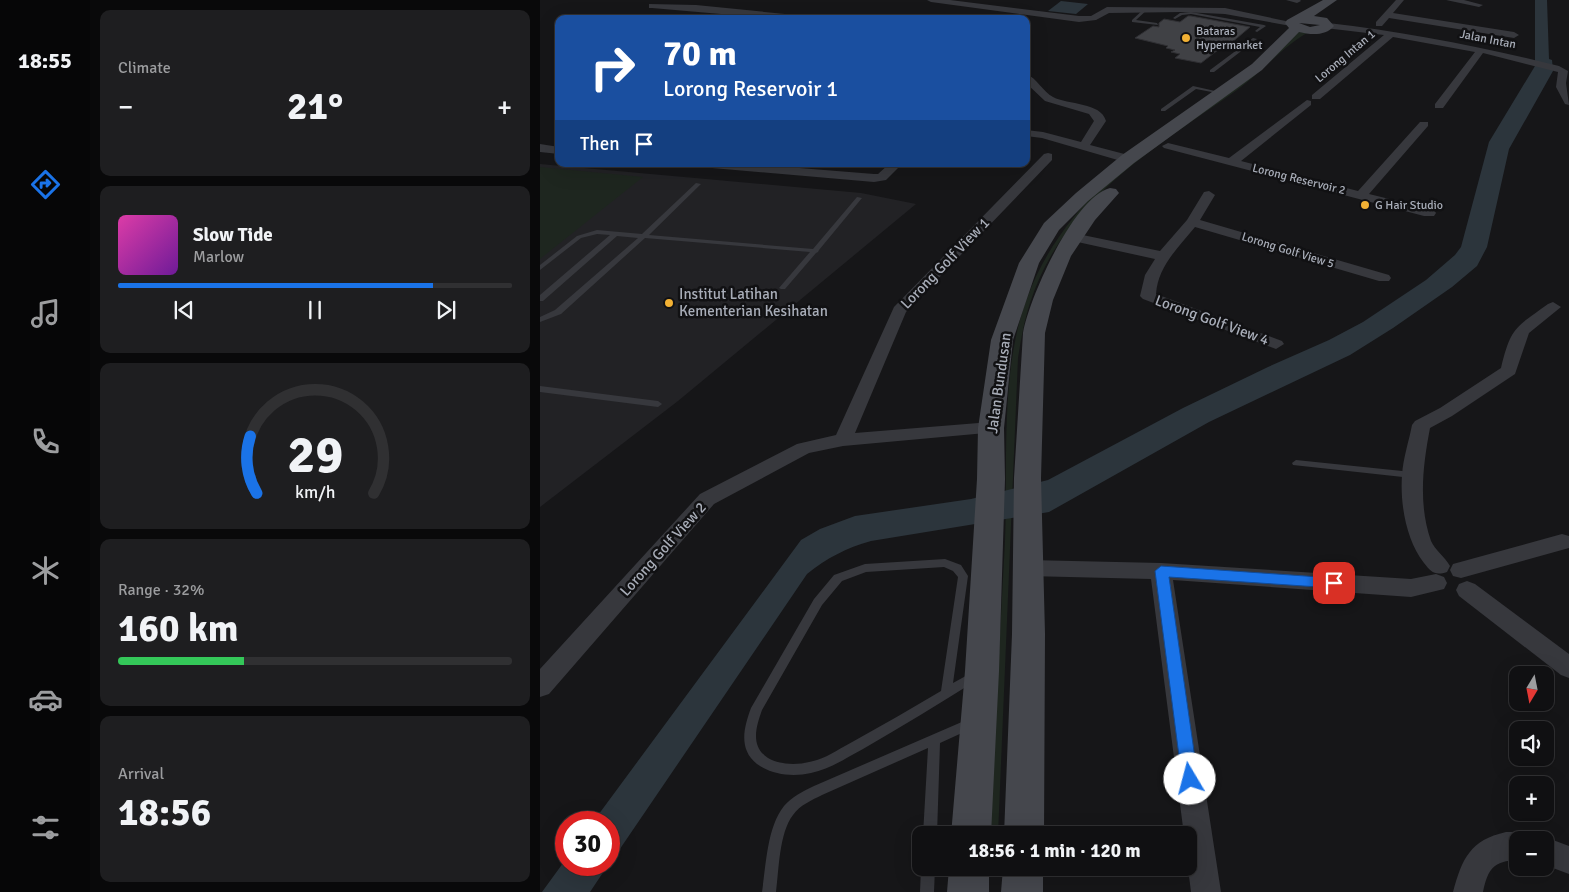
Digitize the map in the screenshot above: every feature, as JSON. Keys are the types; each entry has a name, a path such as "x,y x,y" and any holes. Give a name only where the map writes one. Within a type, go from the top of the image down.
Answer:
{"main road":[{"name":"Jalan Bundusan","path":"1024,826 1028,568 1026,475 1033,345 1041,301 1072,237 1100,202 1127,177 1273,71 1331,0"},
{"name":"Jalan Bundusan","path":"972,826 982,672 991,480 991,428 1002,340 1029,264 1051,227 1082,197 1128,159 1222,93 1310,25 1346,0"},
{"path":"968,892 969,876"},
{"path":"1022,892 1023,876"}],"street":[{"name":"Jalan Intan","path":"931,0 1079,19 1093,18 1107,10 1182,9 1225,11 1310,25 1374,31 1530,60 1563,70 1560,80 1563,94 1569,102"},
{"path":"992,8 1003,0"},
{"path":"1182,9 1187,0"},
{"path":"1374,31 1400,0"},
{"path":"1450,0 1479,4"},
{"path":"652,6 765,15"},
{"path":"1386,16 1514,35"},
{"name":"Lorong Intan 1","path":"1311,100 1390,34"},
{"path":"1439,106 1481,50"},
{"path":"1030,81 1049,99 1093,112 1099,117 1100,121 1083,147"},
{"path":"1232,162 1311,100"},
{"path":"1361,195 1424,124"},
{"path":"1030,134 1128,159"},
{"name":"Lorong Reservoir 2","path":"1168,146 1429,213"},
{"path":"540,148 555,150"},
{"name":"Lorong Golf View 1","path":"843,440 899,310 1048,157"},
{"path":"775,167 874,178 882,177 893,167"},
{"path":"1148,296 1148,284 1162,256 1192,222 1209,195"},
{"name":"Lorong Golf View 5","path":"1192,222 1384,278"},
{"path":"1072,237 1162,256"},
{"name":"Lorong Golf View 4","path":"1148,296 1276,344"},
{"path":"1553,307 1522,330 1516,341 1509,370 1446,412 1421,425 1412,475 1416,519 1422,545 1438,575 1452,592 1464,580 1565,541"},
{"name":"Lorong Golf View 2","path":"540,686 707,499 804,448 843,440 991,428"},
{"path":"1028,568 1161,571 1411,588 1438,575"},
{"path":"1161,571 1206,892"},
{"path":"1464,580 1569,668"},
{"path":"1468,892 1473,870 1484,854 1503,846 1509,846"},
{"path":"1554,854 1569,860"}],"lane":[{"path":"1146,9 1133,21 1156,24"},
{"path":"1175,18 1181,14 1191,13 1264,26 1257,31"},
{"path":"1138,17 1144,20 1158,19"},
{"path":"1212,71 1255,39"},
{"path":"1163,110 1195,87 1222,93"},
{"path":"540,320 558,312 644,236 698,184"},
{"path":"783,288 859,198"},
{"path":"540,268 588,233 616,233 816,251"},
{"path":"540,299 616,233"},
{"path":"540,389 658,404"},
{"path":"1296,463 1412,475"},
{"path":"946,693 963,576 957,568 945,563 865,568 838,578 818,602 757,708 750,726 749,742 755,754 769,766 790,770 812,768 906,719 982,672"},
{"path":"769,892 774,855 781,826 788,810 811,795 978,721"},
{"path":"930,826 934,739"},
{"path":"927,892 928,876"}],"shaded area":[{"path":"1535,0 1547,0 1549,59 1552,60 1553,71 1509,149 1487,247 1477,266 1452,287 1350,355 1209,422 1049,512 871,541 845,550 822,563 807,574 620,849 620,811 601,811 801,540 820,529 855,516 971,499 1048,480 1183,408 1329,340 1363,322 1426,280 1455,255 1461,247 1489,142 1535,66"},
{"path":"1061,1 1088,4 1076,14 1048,11"},
{"path":"1295,31 1307,33 1288,46 1237,90 1144,156 1088,206 1065,235 1045,267 1030,303 1018,358 998,826 989,826 1005,541 1009,388 1012,358 1026,301 1040,268 1058,238 1104,183 1267,64 1289,42"},
{"name":"Institut Latihan Kementerian Kesihatan","path":"540,164 555,165 555,167 573,167 861,193 916,204 678,401 540,507"},
{"path":"540,167 643,177 540,259"},
{"path":"555,874 555,876 601,876 590,892 542,892"}],"building":[{"name":"Bataras Hypermarket","path":"1188,16 1250,27 1230,44 1227,43 1201,63 1175,58 1180,54 1171,52 1175,50 1166,48 1168,46 1135,38 1153,26 1159,27 1159,23 1164,19 1180,22"}],"place":[{"name":"Bataras Hypermarket","path":"1186,38"},
{"name":"G Hair Studio","path":"1365,205"},
{"name":"Institut Latihan Kementerian Kesihatan","path":"669,303"}],"route":[{"path":"1190,779 1161,571 1334,583"}]}
